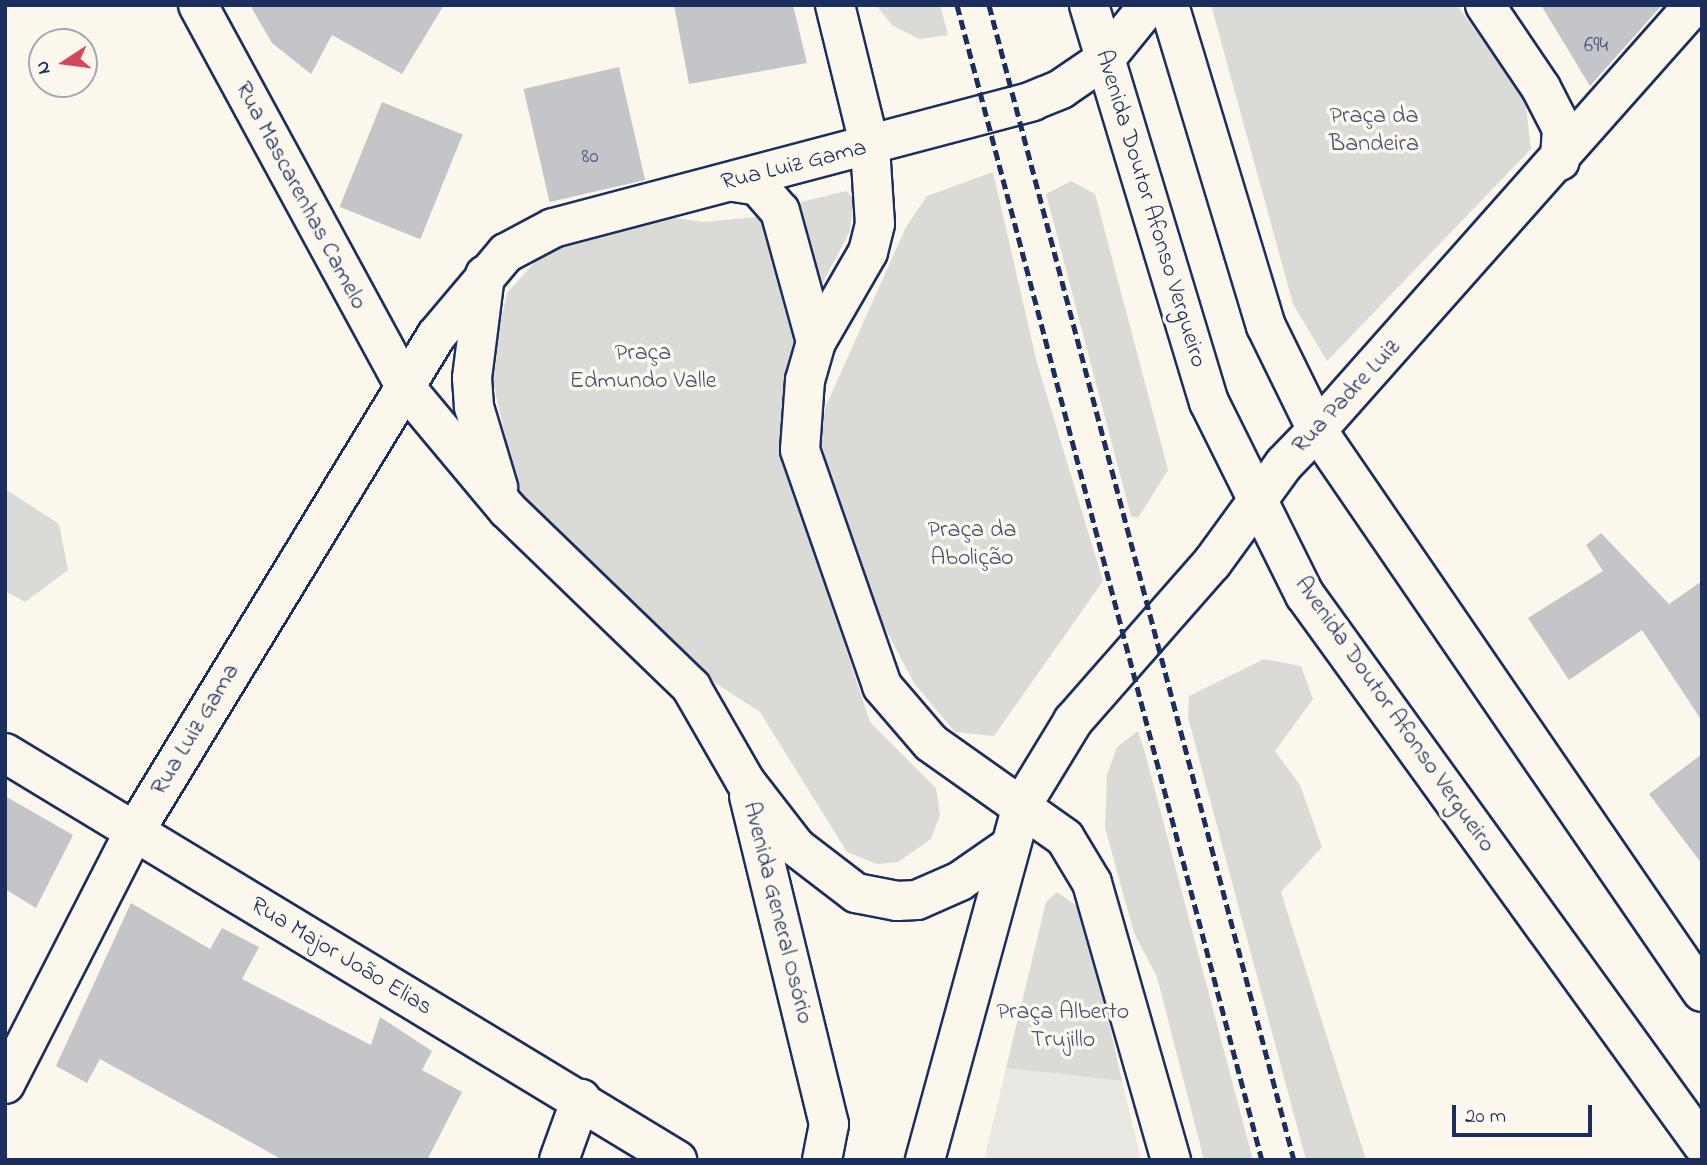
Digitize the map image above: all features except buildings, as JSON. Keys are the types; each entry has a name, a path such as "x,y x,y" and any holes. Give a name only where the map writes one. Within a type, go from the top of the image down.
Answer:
{"main road":[{"name":"Rua Mascarenhas Camelo","path":"198,5 405,387"},
{"path":"835,5 870,147 875,225 868,253 816,342 805,380 800,450 850,603 882,686 900,712 976,778 1022,805 1065,838 1092,883 1171,1160"},
{"name":"Avenida Doutor Afonso Vergueiro","path":"1089,5 1195,361 1256,502 1305,595 1702,1144"},
{"name":"Rua Luiz Gama","path":"5,1084 134,834 405,387 485,273 528,237 553,228 870,147 1032,101 1061,89 1105,58 1149,5"},
{"path":"1169,5 1266,326 1317,430 1702,992"},
{"path":"1485,5 1541,88 1562,129 1560,161"},
{"name":"Rua Padre Luiz","path":"1022,805 1073,721 1212,563 1256,502 1317,430 1560,161 1694,5"},
{"path":"734,182 758,186 780,211 816,342"},
{"path":"485,273 472,379 474,407 508,510"},
{"path":"405,387 508,510 691,687 745,781"},
{"name":"Rua Major João Elias","path":"5,754 134,834 582,1099 677,1160"},
{"path":"976,778 1004,817 1009,847"},
{"name":"Avenida General Osório","path":"745,781 796,847 856,892 917,900 960,881 1009,847"},
{"name":"Avenida General Osório","path":"745,781 829,1124 822,1160"},
{"path":"925,1160 1022,805"},
{"path":"559,1160 582,1099"}],"shaded area":[{"path":"1006,1068 1122,1081 1141,1160 984,1160"}],"green space":[{"path":"876,5 940,5 948,35 919,39 892,25"},
{"name":"Praça da Bandeira","path":"1211,5 1457,5 1525,99 1531,149 1327,361 1293,304"},
{"name":"Praça da Abolição","path":"993,172 1037,363 1103,581 994,736 955,732 914,683 862,584 821,443 825,408 906,227 927,196"},
{"path":"1071,181 1095,194 1168,470 1138,518 1131,516 1046,194"},
{"path":"846,191 854,199 850,231 822,284 813,281 797,208 801,202"},
{"name":"Praça Edmundo Valle","path":"650,214 703,222 767,216 799,329 781,452 870,722 936,788 940,815 931,839 898,862 877,864 847,852 760,712 706,677 518,494 490,368 507,293 561,233"},
{"path":"5,489 59,524 68,570 25,602 5,591"},
{"path":"1264,659 1301,666 1313,699 1275,751 1300,785 1322,847 1281,892 1366,1160 1306,1160 1188,717 1189,696"},
{"path":"1138,731 1253,1160 1204,1160 1157,977 1134,933 1105,828 1107,775 1117,747"},
{"name":"Praça Alberto Trujillo","path":"1057,892 1084,911 1122,1081 1006,1068 1046,902"}],"railway":[{"path":"957,5 1262,1160"},
{"path":"989,5 1294,1160"}]}
